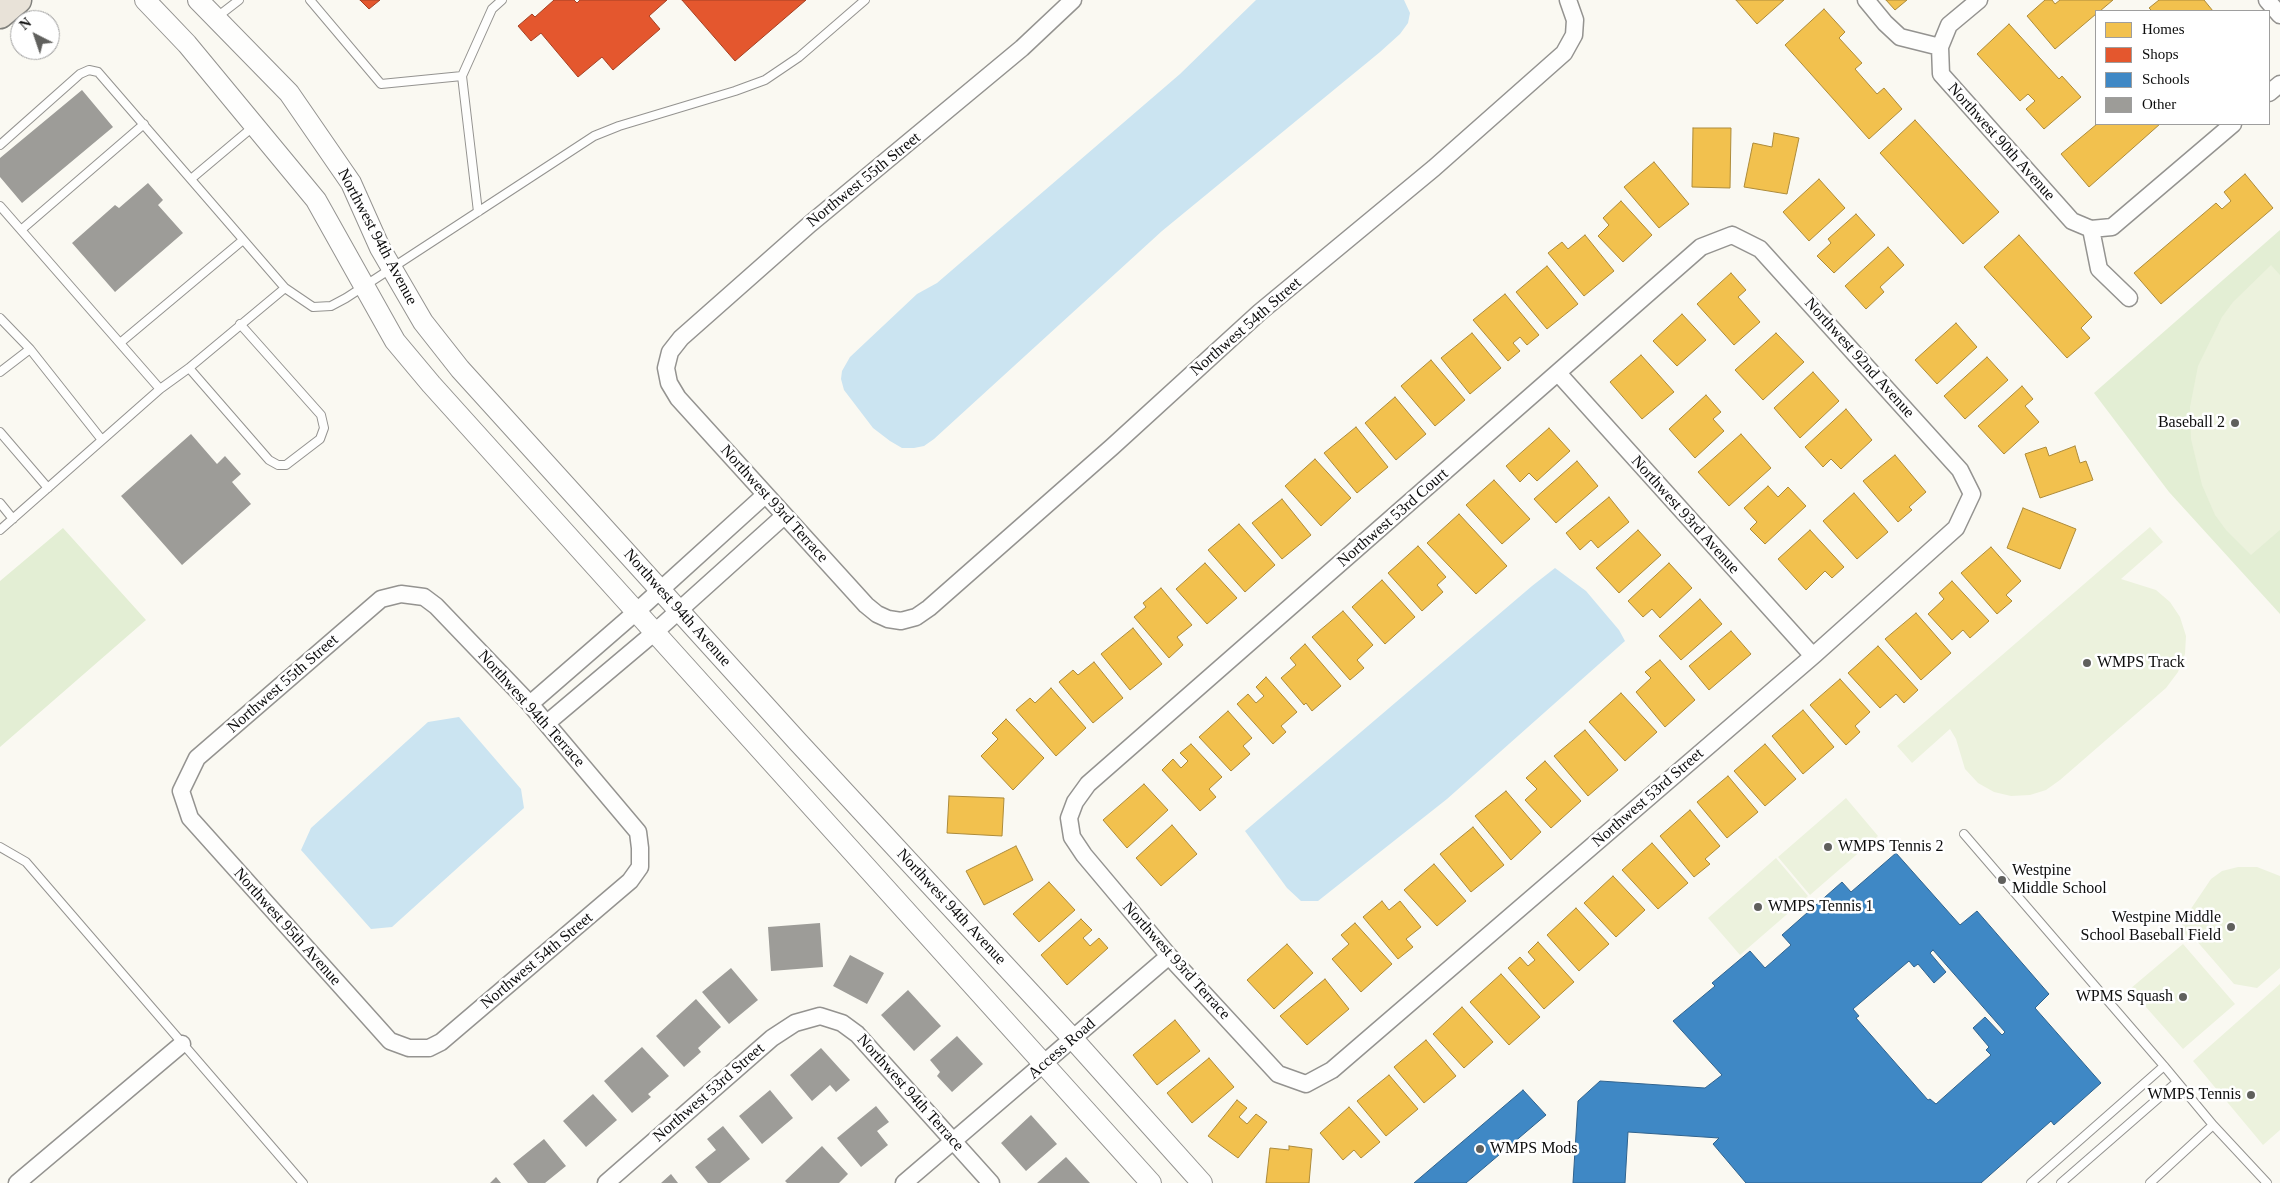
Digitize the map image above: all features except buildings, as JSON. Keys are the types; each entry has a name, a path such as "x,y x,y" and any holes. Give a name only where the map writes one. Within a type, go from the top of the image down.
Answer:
{"highway":[{"path":"0,15 18,0"}],"street":[{"name":"Northwest 94th Avenue","path":"145,0 187,44 316,200 395,341 636,612 1151,1183"},
{"name":"Northwest 94th Avenue","path":"198,0 289,93 351,183 380,248 423,322 460,368 660,590 1073,1039 1202,1183"},
{"name":"Northwest 55th Street","path":"666,368 670,352 680,338 810,224 1022,48 1073,0"},
{"name":"Northwest 54th Street","path":"901,621 916,617 929,608 1260,312 1434,168 1564,53 1574,35 1575,20 1568,0"},
{"path":"1866,0 1885,23 1900,37 1940,46 1949,25 1979,0"},
{"path":"2267,0 2280,14"},
{"name":"Northwest 90th Avenue","path":"1940,46 1941,74 2072,221 2091,229"},
{"path":"2270,92 2280,84"},
{"path":"2129,298 2100,269 2091,229 2112,227 2232,125"},
{"name":"Northwest 53rd Court","path":"1069,818 1075,802 1088,784 1701,247 1732,235"},
{"name":"Northwest 92nd Avenue","path":"1732,235 1760,248 1960,470 1972,494"},
{"name":"Northwest 93rd Terrace","path":"666,368 669,383 678,398 866,605 877,614 888,619 901,621"},
{"name":"Northwest 93rd Avenue","path":"1558,374 1813,656"},
{"name":"Northwest 53rd Street","path":"1306,1084 1332,1070 1813,656 1956,528 1972,494"},
{"path":"530,704 636,612 765,495"},
{"path":"547,723 654,632 784,516"},
{"name":"Northwest 55th Street","path":"181,791 197,758 381,599 401,594"},
{"name":"Northwest 94th Terrace","path":"401,594 424,597 436,606 530,704 638,832 640,848"},
{"name":"Northwest 95th Avenue","path":"181,791 190,818 390,1041 409,1048"},
{"name":"Northwest 93rd Terrace","path":"1069,818 1072,837 1084,855 1169,956 1278,1074 1306,1084"},
{"name":"Northwest 54th Street","path":"409,1048 429,1048 441,1042 630,881 640,867 640,848"},
{"name":"Access Road","path":"904,1183 953,1140 1045,1065 1169,956"},
{"name":"Northwest 53rd Street","path":"606,1183 772,1038 795,1023 820,1016"},
{"name":"Northwest 94th Terrace","path":"820,1016 842,1022 857,1034 991,1183"},
{"path":"17,1183 182,1044"}],"lane":[{"path":"215,19 239,0"},
{"path":"310,0 381,84 462,76"},
{"path":"478,212 462,76 492,9 502,0"},
{"path":"0,145 80,74 89,70 98,72 285,288 313,307 332,306 594,136 619,126 765,80 799,57 865,0"},
{"path":"21,230 144,124"},
{"path":"191,179 255,126"},
{"path":"0,206 160,389"},
{"path":"120,343 243,240"},
{"path":"0,530 160,389 189,368 285,288"},
{"path":"0,318 30,349 102,440"},
{"path":"189,368 270,460 278,466 286,465 320,439 324,428 321,415 240,324"},
{"path":"0,372 30,349"},
{"path":"0,432 48,488"},
{"path":"0,504 13,519"},
{"path":"1964,834 2214,1125 2267,1183"},
{"path":"0,847 26,862 303,1183"},
{"path":"2031,1183 2164,1066"},
{"path":"2061,1183 2177,1082"},
{"path":"2150,1183 2214,1125"}],"green space":[{"path":"2280,230 2280,614 2169,492 2094,393"},
{"name":"Baseball 2","path":"2271,265 2280,275 2280,530 2251,555 2226,530 2215,515 2202,485 2191,439 2190,407 2198,366 2222,317 2233,302"},
{"name":"WMPS Track","path":"2150,527 2163,542 2121,579 2156,590 2170,602 2180,617 2186,636 2185,654 2178,672 2166,688 2060,780 2046,790 2030,795 2011,796 1994,792 1978,783 1965,769 1956,739 1950,729 1912,763 1897,746"},
{"path":"63,528 146,620 0,747 0,581"},
{"name":"WMPS Tennis 2","path":"1846,798 1878,836 1810,895 1778,857"},
{"name":"WMPS Tennis 1","path":"1776,858 1808,896 1740,955 1708,918"},
{"name":"Westpine Middle School Baseball Field","path":"2238,867 2257,867 2280,876 2280,968 2257,988 2234,984 2195,939 2189,938 2183,932 2182,922 2211,879 2222,871"},
{"name":"WPMS Squash","path":"2183,944 2235,1004 2183,1049 2130,989"},
{"name":"WMPS Tennis","path":"2280,984 2280,1130 2263,1145 2193,1061"}],"water":[{"path":"1256,0 1404,0 1410,13 1408,23 1400,34 1380,52 1162,231 934,439 924,446 902,448 873,428 844,390 841,379 842,371 850,357 917,294 937,283 1180,74"},
{"path":"1555,568 1586,591 1619,630 1625,641 1447,799 1318,901 1301,901 1287,888 1245,831"},
{"path":"459,717 521,789 524,808 392,927 371,929 301,850 311,828 428,722"}],"place":[{"name":"Baseball 2","path":"2235,423"},
{"name":"WMPS Track","path":"2087,663"},
{"name":"WMPS Tennis 2","path":"1828,847"},
{"name":"Westpine Middle School","path":"2002,880"},
{"name":"WMPS Tennis 1","path":"1758,907"},
{"name":"Westpine Middle School Baseball Field","path":"2231,927"},
{"name":"WPMS Squash","path":"2183,997"},
{"name":"WMPS Tennis","path":"2251,1095"},
{"name":"WMPS Mods","path":"1480,1149"}]}
